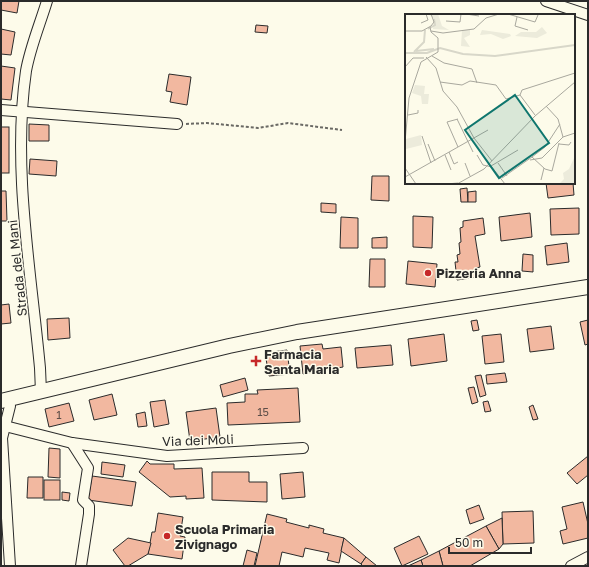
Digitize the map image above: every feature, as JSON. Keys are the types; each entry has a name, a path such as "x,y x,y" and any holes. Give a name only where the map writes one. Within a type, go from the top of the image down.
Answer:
{"main road":[{"path":"5,401 229,346 296,332 588,287"}],"street":[{"name":"Strada del Mani","path":"41,392 22,179 22,112 27,70 47,1"},
{"path":"546,1 588,15"},
{"path":"1,110 177,124"},
{"path":"5,401 10,406 2,438 10,566"},
{"name":"Via dei Moli","path":"5,426 72,444 167,456 303,448"},
{"path":"72,444 88,468 83,500 89,506 89,514 81,566"},
{"path":"572,566 588,557"}],"path":[{"path":"177,124 207,123 258,128 278,123 288,123 342,130"}],"building":[{"path":"1,1 19,1 17,13 1,10"},
{"path":"256,25 268,26 267,33 255,32"},
{"path":"1,29 15,32 11,55 1,54"},
{"path":"1,66 15,68 11,100 1,99"},
{"path":"169,74 191,77 187,105 170,102 172,92 166,91"},
{"path":"29,124 49,125 49,141 29,141"},
{"path":"1,127 9,127 9,173 1,173"},
{"path":"30,159 57,161 56,176 29,174"},
{"path":"372,176 389,176 389,201 371,200"},
{"path":"546,184 573,184 574,195 548,198"},
{"path":"467,188 468,202 461,202 460,189"},
{"path":"1,191 6,191 7,221 1,221"},
{"path":"476,191 476,202 468,202 468,192"},
{"path":"321,203 336,204 336,213 321,212"},
{"path":"579,208 579,234 551,235 550,209"},
{"path":"530,213 532,237 501,241 499,217"},
{"path":"413,216 433,217 432,248 413,247"},
{"path":"341,217 358,218 358,248 340,248"},
{"path":"483,218 485,234 475,236 480,267 476,268 477,277 457,280 455,262 458,262 457,255 460,254 460,228 463,227 463,221"},
{"path":"387,237 387,248 372,248 372,238"},
{"path":"567,243 569,262 547,265 545,246"},
{"path":"523,254 533,255 533,272 522,271"},
{"path":"370,259 385,259 385,287 369,287"},
{"path":"408,261 437,264 435,287 406,284"},
{"path":"9,304 11,323 1,324 1,305"},
{"path":"69,318 70,338 48,340 47,319"},
{"path":"477,320 479,330 473,331 471,321"},
{"path":"588,320 588,344 585,345 580,322"},
{"path":"551,326 554,349 530,352 527,329"},
{"path":"444,334 447,361 411,366 408,339"},
{"path":"501,334 504,362 485,364 482,336"},
{"path":"322,344 323,349 341,347 343,367 303,374 300,346"},
{"path":"391,345 393,365 357,368 355,348"},
{"path":"287,350 290,374 269,376 265,353"},
{"path":"505,373 507,382 487,384 486,375"},
{"path":"481,375 486,395 480,397 475,376"},
{"path":"245,378 248,390 223,397 220,385"},
{"path":"474,387 478,402 472,404 468,388"},
{"path":"298,388 300,422 228,425 227,403 245,402 245,394 258,394 257,390"},
{"path":"112,394 117,415 94,420 89,400"},
{"path":"165,400 169,424 154,427 150,402"},
{"path":"488,401 491,411 485,412 483,402"},
{"path":"69,403 74,421 49,427 45,409"},
{"path":"533,405 538,419 533,420 529,407"},
{"path":"216,408 220,437 190,441 186,412"},
{"path":"145,412 147,426 138,427 136,414"},
{"path":"49,448 60,449 60,478 48,477"},
{"path":"588,456 588,475 577,484 567,473"},
{"path":"147,461 150,464 174,464 174,469 202,468 204,498 186,499 186,496 170,497 139,472"},
{"path":"102,462 125,465 123,477 101,474"},
{"path":"212,472 249,472 249,482 267,482 267,502 212,500"},
{"path":"303,472 305,497 282,499 280,474"},
{"path":"92,476 136,482 132,506 88,500"},
{"path":"28,477 43,477 43,498 27,498"},
{"path":"44,480 60,480 60,500 44,500"},
{"path":"62,492 70,493 69,501 62,500"},
{"path":"583,502 588,524 588,538 563,544 560,531 567,529 562,507"},
{"path":"479,505 484,519 470,524 466,510"},
{"path":"533,511 534,543 503,544 502,512"},
{"name":"Scuola Primaria Zivignago","path":"158,513 183,517 180,536 185,537 182,559 148,554 152,532 155,532"},
{"path":"267,514 287,519 286,522 309,528 309,525 324,529 323,533 344,538 339,563 327,560 329,553 305,548 303,557 282,552 279,566 255,566"},
{"path":"502,518 503,544 499,549 486,526"},
{"path":"486,526 499,549 470,566 443,566 439,551"},
{"path":"419,536 428,554 402,566 394,548"},
{"path":"128,538 151,543 148,554 128,566 125,566 113,550"},
{"path":"344,538 366,557 361,564 341,551"},
{"path":"247,550 257,553 254,566 243,566"},
{"path":"439,551 443,566 423,566 421,560"},
{"path":"366,557 377,566 363,566 361,564"},
{"path":"421,560 423,566 408,566"}],"place":[{"name":"Pizzeria Anna","path":"428,273"},
{"name":"Farmacia Santa Maria","path":"256,361"},
{"name":"Scuola Primaria Zivignago","path":"167,536"}]}
